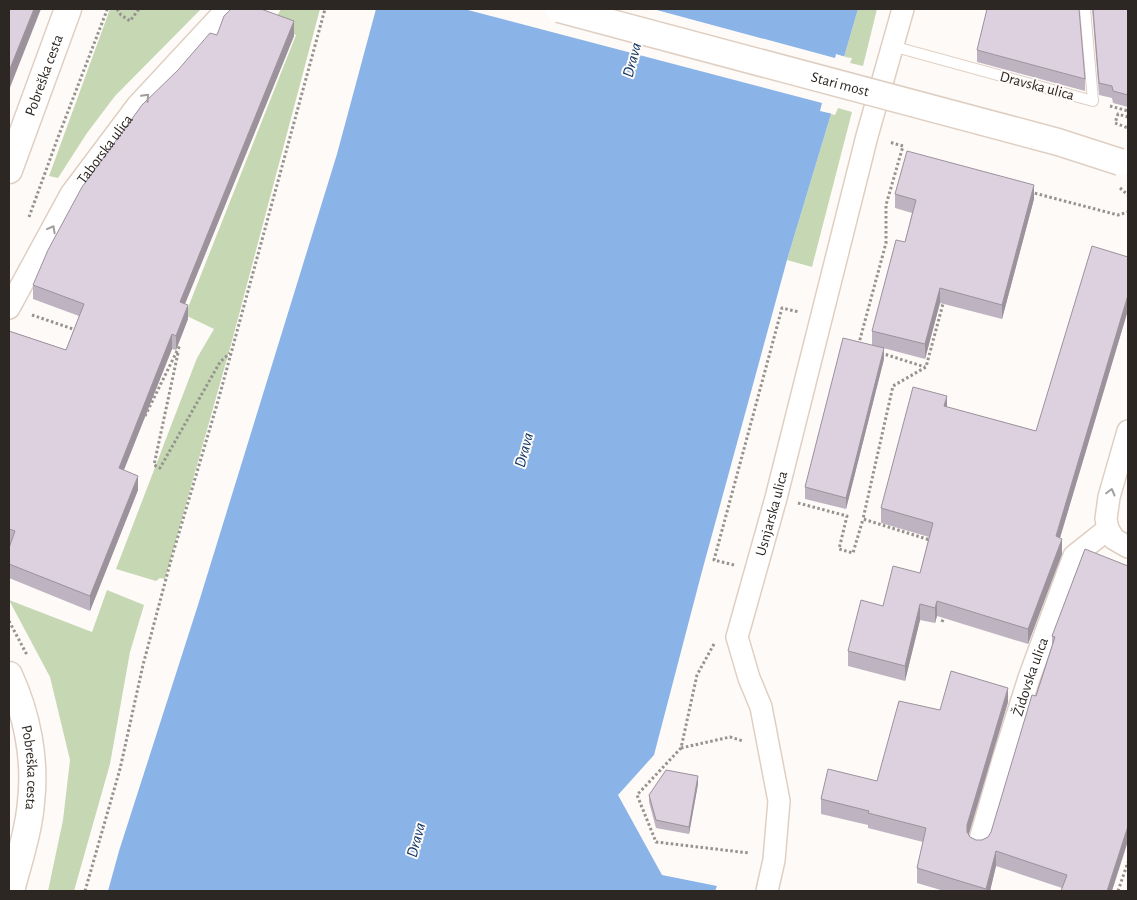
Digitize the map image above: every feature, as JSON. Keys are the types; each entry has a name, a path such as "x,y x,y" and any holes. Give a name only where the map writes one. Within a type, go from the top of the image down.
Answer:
{"street":[{"name":"Pobreška cesta","path":"9,170 68,9"},
{"name":"Taborska ulica","path":"9,307 71,194 138,106 227,9"},
{"name":"Stari most","path":"559,9 1058,142 1124,163"},
{"name":"Usnjarska ulica","path":"737,637 776,498 866,136 903,9"},
{"path":"1128,430 1109,497 1106,519 1108,529 1114,539 1128,547"},
{"name":"Židovska ulica","path":"980,842 1029,678 1074,556 1108,529"},
{"path":"737,637 749,678 761,707 780,801 774,860 768,891"},
{"name":"Pobreška cesta","path":"9,675 17,693 25,720 31,749 32,778 31,803 12,891"}],"lane":[{"name":"Dravska ulica","path":"892,46 1093,101 1085,9"}],"path":[{"path":"28,221 106,10 104,9"},
{"path":"117,9 121,15 130,21 139,9"},
{"path":"86,891 120,769 146,655 325,9"},
{"path":"1123,109 1128,111"},
{"path":"1128,117 1118,114 1115,123 1128,128"},
{"path":"858,343 886,242 886,205 903,146 866,136"},
{"path":"1028,191 1118,215 1128,212"},
{"path":"776,498 847,516 839,549 853,552 863,519 893,386 926,367 946,294"},
{"path":"9,307 80,332"},
{"path":"714,560 782,308 866,346"},
{"path":"181,337 154,465 160,468 220,362 230,353"},
{"path":"142,422 180,345"},
{"path":"874,350 926,367"},
{"path":"863,519 936,543"},
{"path":"942,622 945,614"},
{"path":"737,637 714,643 697,675 681,748 637,795 656,842 749,853"},
{"path":"681,748 730,738"},
{"path":"1118,891 1128,862"}],"green space":[{"path":"110,9 201,9 115,96 87,133 58,178 49,176"},
{"path":"281,9 320,9 232,341 165,579 160,578 156,581 116,569 197,358 214,329 185,315 296,35 272,25"},
{"path":"858,9 877,9 863,66 850,63 852,58 844,57"},
{"path":"838,108 852,112 812,267 787,260 831,114 835,115"},
{"path":"107,590 144,605 130,652 110,764 74,891 48,891 63,820 70,760 50,677 9,600 92,632"}],"water":[{"name":"Drava","path":"376,9 858,9 844,57 831,114 787,260 654,755 618,795 662,875 717,886 715,891 108,891 337,154"}],"pier":[{"path":"464,9 653,9 835,58 836,54 846,57 833,114 820,111 822,103"}],"building":[{"path":"9,9 34,9 9,71"},
{"path":"231,9 261,9 294,21 180,302 188,305 176,336 172,334 119,468 138,476 90,596 9,564 9,548 15,531 9,529 9,331 66,350 84,304 33,285 48,250 82,187 142,105 178,70 210,33 217,35 224,16"},
{"path":"987,9 1079,9 1085,79 977,50"},
{"path":"1093,9 1128,9 1128,95 1113,91 1112,86 1099,83"},
{"path":"907,151 1034,185 1002,305 940,288 925,344 872,331 896,240 905,242 916,200 895,194"},
{"path":"1092,246 1128,257 1128,295 1056,536 1062,539 1028,629 937,601 935,608 920,604 905,666 848,651 861,600 883,606 893,566 920,573 933,523 881,508 913,387 947,396 944,406 1036,431"},
{"path":"843,338 884,348 846,498 805,487"},
{"path":"1085,549 1128,566 1128,826 1107,891 1061,891 1067,875 996,851 986,889 917,868 926,828 821,799 828,769 877,781 899,701 940,710 951,671 1008,688 967,825 967,832 970,837 982,840 988,837 1032,695 1036,696 1055,637 1052,636"},
{"path":"666,770 698,776 689,827 656,820 649,795"}]}
